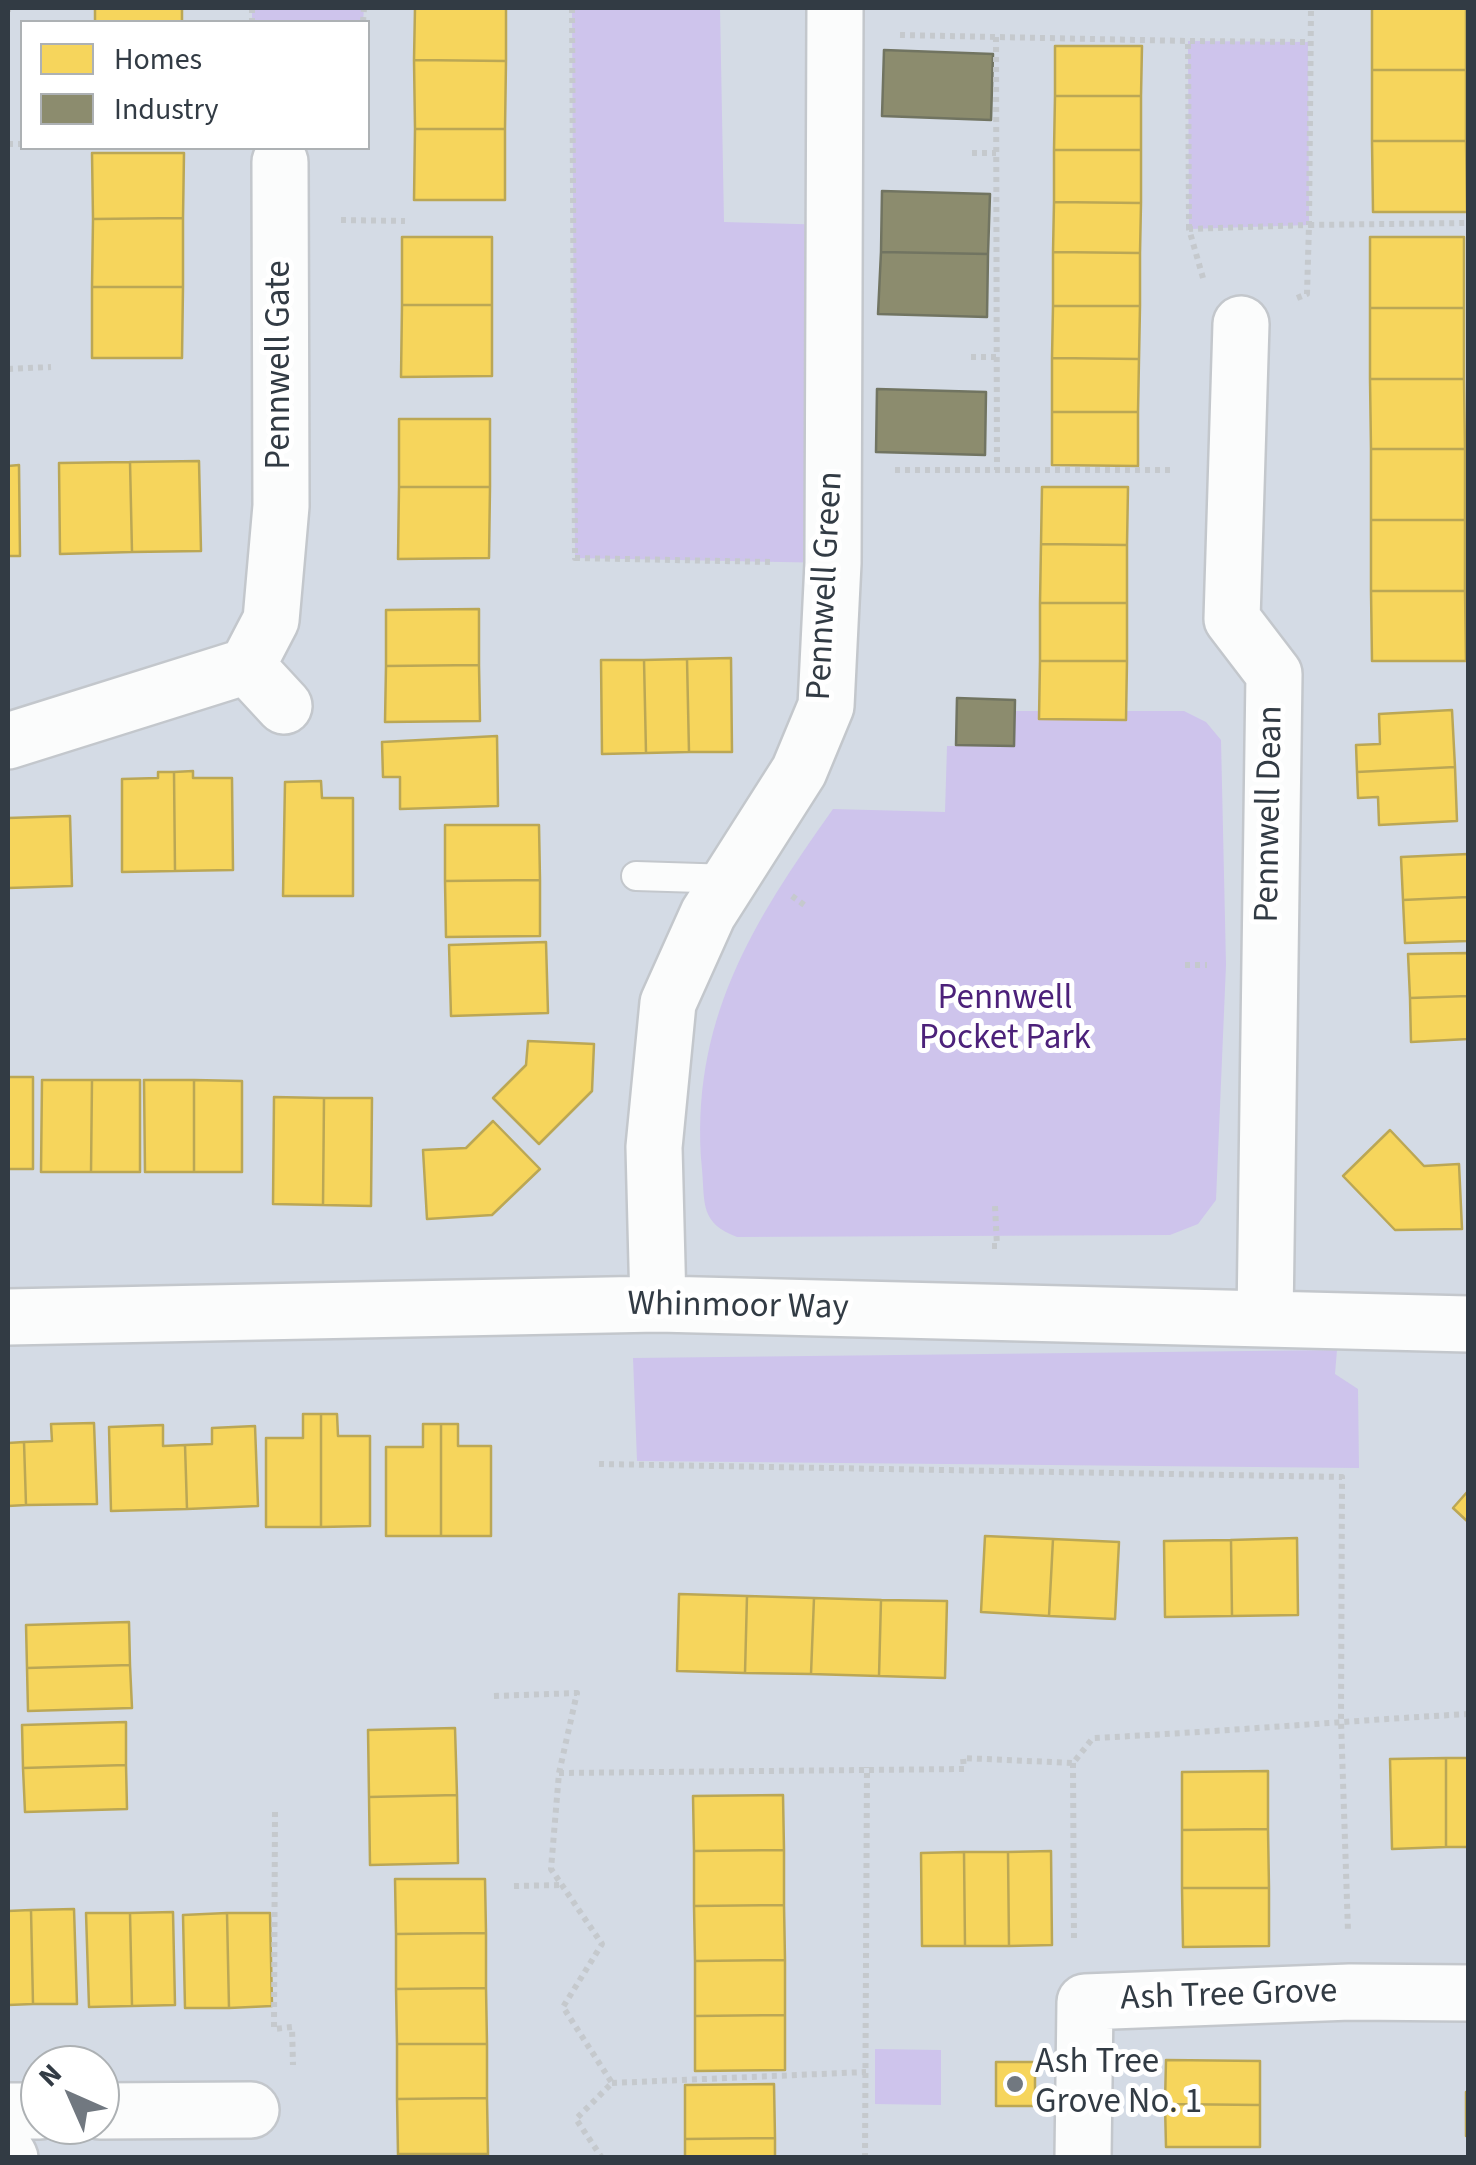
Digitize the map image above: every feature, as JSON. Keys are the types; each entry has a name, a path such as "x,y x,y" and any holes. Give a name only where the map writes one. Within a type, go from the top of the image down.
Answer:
{"street":[{"name":"Pennwell Green","path":"658,1304 654,1147 668,1003 708,914 799,771 826,706 834,470 835,20"},
{"name":"Pennwell Gate","path":"247,666 271,620 277,567 282,506 290,157"},
{"name":"Pennwell Dean","path":"1241,324 1232,619 1274,674 1265,1319"},
{"path":"8,741 247,666 284,706"},
{"name":"Whinmoor Way","path":"8,1318 658,1304 1468,1324"},
{"name":"Ash Tree Grove","path":"1083,2158 1085,2002 1350,1992 1468,1993"},
{"path":"120,2109 272,2096"}],"lane":[{"path":"636,876 732,879"}],"path":[{"path":"572,8 574,558 832,563"},
{"path":"1188,41 1189,229 1205,286 1241,324 1307,294 1308,42 1312,8"},
{"path":"835,20 996,37 1308,42"},
{"path":"996,37 996,470"},
{"path":"972,153 996,153"},
{"path":"1189,229 1468,223"},
{"path":"971,357 996,358"},
{"path":"8,370 51,367"},
{"path":"834,470 1239,470"},
{"path":"598,1464 1342,1477 1341,1721 1350,1992"},
{"path":"494,1696 577,1694 559,1773 552,1869 602,1944 564,2007 612,2083"},
{"path":"1085,2002 1074,1948 1072,1763 1093,1738 1282,1730 1341,1721 1468,1714"},
{"path":"559,1773 866,1767 964,1770 963,1758 1072,1763"},
{"path":"865,2158 866,1767"},
{"path":"272,2096 292,2026 274,2028 275,1812"},
{"path":"514,1886 562,1884"},
{"path":"602,2158 576,2119 612,2083 866,2072"}],"shaded area":[{"path":"8,8 1468,8 1468,2157 8,2157"}],"green space":[{"path":"252,8 364,8 363,20 252,20"},
{"path":"572,8 720,8 724,222 833,225 833,563 575,558"},
{"path":"1188,41 1308,42 1309,225 1189,229"},
{"name":"Pennwell Pocket Park","path":"1014,711 1184,711 1206,722 1221,740 1226,965 1216,1200 1198,1224 1170,1235 737,1237 725,1231 710,1219 705,1202 701,1116 716,1021 753,935 833,809 945,812 947,746 1013,746"},
{"path":"1337,1350 1335,1374 1358,1389 1359,1468 637,1461 633,1358"},
{"path":"875,2049 941,2050 941,2105 875,2104"}],"building: Homes":[{"path":"95,8 182,8 182,20 95,20"},
{"path":"415,8 506,8 506,61 414,60"},
{"path":"1372,8 1466,8 1466,70 1372,70"},
{"path":"1055,46 1142,46 1141,96 1055,96"},
{"path":"414,60 506,61 505,129 415,129"},
{"path":"1372,70 1466,70 1466,141 1372,141"},
{"path":"1055,96 1141,96 1141,150 1054,150"},
{"path":"415,129 505,129 505,200 414,200"},
{"path":"1372,141 1466,141 1467,212 1373,212"},
{"path":"1054,150 1141,150 1141,203 1054,202"},
{"path":"92,153 184,153 183,218 93,219"},
{"path":"1054,202 1141,203 1140,253 1053,252"},
{"path":"183,218 183,287 92,287 93,219"},
{"path":"402,237 492,237 492,305 402,305"},
{"path":"1370,237 1464,237 1464,308 1370,308"},
{"path":"1053,252 1140,253 1140,306 1053,306"},
{"path":"92,287 183,287 182,358 92,358"},
{"path":"402,305 492,305 492,376 401,377"},
{"path":"1053,306 1140,306 1139,359 1052,358"},
{"path":"1370,308 1464,308 1464,379 1370,379"},
{"path":"1052,358 1139,359 1138,412 1052,412"},
{"path":"1370,379 1464,379 1465,449 1371,449"},
{"path":"1052,412 1138,412 1138,466 1052,465"},
{"path":"399,419 490,419 490,487 399,487"},
{"path":"1371,449 1465,449 1465,520 1371,520"},
{"path":"199,461 201,551 132,552 130,462"},
{"path":"130,462 132,552 60,554 59,463"},
{"path":"19,465 20,556 8,556 8,466"},
{"path":"399,487 490,487 489,558 398,559"},
{"path":"1042,487 1128,487 1127,545 1041,544"},
{"path":"1371,520 1465,520 1465,591 1371,591"},
{"path":"1041,544 1127,545 1127,603 1040,603"},
{"path":"1371,591 1465,591 1466,661 1372,661"},
{"path":"1040,603 1127,603 1127,661 1040,661"},
{"path":"479,609 479,665 386,666 386,610"},
{"path":"731,658 732,752 689,752 687,659"},
{"path":"687,659 689,752 646,753 644,660"},
{"path":"601,660 644,660 646,753 602,754"},
{"path":"1040,661 1127,661 1126,720 1039,719"},
{"path":"479,665 480,721 385,722 386,666"},
{"path":"1452,710 1455,767 1357,772 1356,745 1380,744 1379,714"},
{"path":"497,736 498,806 400,809 400,777 383,777 382,742"},
{"path":"1455,767 1457,821 1379,825 1378,797 1358,798 1357,772"},
{"path":"193,771 193,778 232,778 233,870 175,871 174,772"},
{"path":"158,772 174,772 175,871 122,872 122,779 158,778"},
{"path":"321,781 322,798 353,798 353,896 283,896 285,782"},
{"path":"70,816 72,886 8,888 8,818"},
{"path":"445,825 539,825 540,880 445,881"},
{"path":"1468,854 1468,897 1403,900 1401,857"},
{"path":"540,880 540,936 446,937 445,881"},
{"path":"1468,897 1468,941 1405,943 1403,900"},
{"path":"546,942 548,1013 451,1016 449,945"},
{"path":"1468,953 1468,996 1410,998 1408,954"},
{"path":"1468,996 1468,1039 1411,1042 1410,998"},
{"path":"528,1041 594,1044 592,1091 539,1144 493,1098 526,1065"},
{"path":"8,1077 33,1077 33,1169 8,1169"},
{"path":"42,1080 92,1080 91,1172 41,1172"},
{"path":"92,1080 140,1080 140,1172 91,1172"},
{"path":"144,1080 194,1080 194,1172 145,1172"},
{"path":"194,1080 242,1081 242,1172 194,1172"},
{"path":"274,1097 324,1098 323,1205 273,1204"},
{"path":"324,1098 372,1098 371,1206 323,1205"},
{"path":"493,1121 540,1169 492,1215 427,1219 423,1150 466,1148"},
{"path":"1390,1130 1424,1166 1459,1164 1462,1229 1395,1230 1343,1176"},
{"path":"303,1414 321,1414 321,1527 266,1527 266,1438 303,1438"},
{"path":"321,1414 337,1414 338,1436 370,1436 370,1526 321,1527"},
{"path":"94,1423 97,1504 26,1505 24,1442 52,1441 51,1424"},
{"path":"423,1424 441,1424 441,1536 386,1536 386,1447 423,1447"},
{"path":"441,1424 458,1424 458,1446 491,1446 491,1536 441,1536"},
{"path":"163,1425 163,1446 185,1445 187,1509 111,1511 109,1427"},
{"path":"255,1426 258,1506 187,1509 185,1445 212,1444 212,1428"},
{"path":"24,1442 26,1505 8,1506 8,1443"},
{"path":"1468,1491 1468,1522 1453,1508"},
{"path":"985,1536 1053,1539 1049,1616 981,1612"},
{"path":"1297,1538 1298,1615 1232,1616 1231,1540"},
{"path":"1053,1539 1119,1542 1115,1619 1049,1616"},
{"path":"1231,1540 1232,1616 1165,1617 1164,1541"},
{"path":"679,1594 747,1596 745,1673 677,1671"},
{"path":"747,1596 814,1598 811,1674 745,1673"},
{"path":"814,1598 881,1600 879,1676 811,1674"},
{"path":"881,1600 947,1601 945,1678 879,1676"},
{"path":"129,1622 130,1665 27,1668 26,1625"},
{"path":"130,1665 132,1708 28,1711 27,1668"},
{"path":"126,1722 126,1765 23,1768 22,1725"},
{"path":"455,1728 457,1795 369,1797 368,1730"},
{"path":"1446,1758 1468,1758 1468,1847 1446,1847"},
{"path":"1446,1758 1446,1847 1392,1849 1390,1759"},
{"path":"126,1765 127,1809 25,1812 23,1768"},
{"path":"1268,1771 1268,1829 1182,1830 1182,1772"},
{"path":"457,1795 458,1863 370,1865 369,1797"},
{"path":"783,1795 784,1850 694,1851 693,1796"},
{"path":"1268,1829 1269,1888 1182,1888 1182,1830"},
{"path":"784,1850 784,1905 694,1906 694,1851"},
{"path":"1051,1851 1052,1945 1009,1946 1008,1852"},
{"path":"964,1852 1008,1852 1009,1946 965,1946"},
{"path":"964,1852 965,1946 922,1946 921,1853"},
{"path":"395,1879 485,1879 486,1933 396,1934"},
{"path":"1182,1888 1269,1888 1269,1946 1183,1947"},
{"path":"784,1905 785,1960 695,1961 694,1906"},
{"path":"74,1909 77,2004 33,2004 31,1910"},
{"path":"31,1910 33,2004 8,2005 8,1911"},
{"path":"173,1912 175,2005 132,2006 130,1913"},
{"path":"86,1913 130,1913 132,2006 89,2007"},
{"path":"227,1913 270,1913 272,2006 229,2008"},
{"path":"227,1913 229,2008 185,2008 183,1915"},
{"path":"486,1933 486,1988 396,1989 396,1934"},
{"path":"785,1960 785,2015 695,2016 695,1961"},
{"path":"486,1988 487,2044 397,2044 396,1989"},
{"path":"785,2015 785,2070 695,2071 695,2016"},
{"path":"397,2044 487,2044 487,2098 397,2099"},
{"path":"1166,2060 1260,2061 1260,2105 1165,2104"},
{"name":"Ash Tree Grove No. 1","path":"996,2062 1035,2062 1035,2106 996,2106"},
{"path":"774,2084 775,2138 685,2139 685,2085"},
{"path":"1468,2093 1468,2136 1466,2136"},
{"path":"487,2098 488,2154 398,2154 397,2099"},
{"path":"1165,2104 1260,2105 1260,2147 1166,2147"},
{"path":"775,2138 775,2158 685,2158 685,2139"},
{"path":"398,2154 488,2154 488,2158 398,2158"}],"building: Industry":[{"path":"884,50 993,54 991,120 882,116"},
{"path":"882,191 990,194 988,254 881,252"},
{"path":"881,252 988,254 987,317 878,314"},
{"path":"877,389 986,392 985,455 876,452"},
{"path":"957,698 1015,700 1014,746 956,745"}],"place":[{"name":"Ash Tree Grove No. 1","path":"1015,2084"}]}
